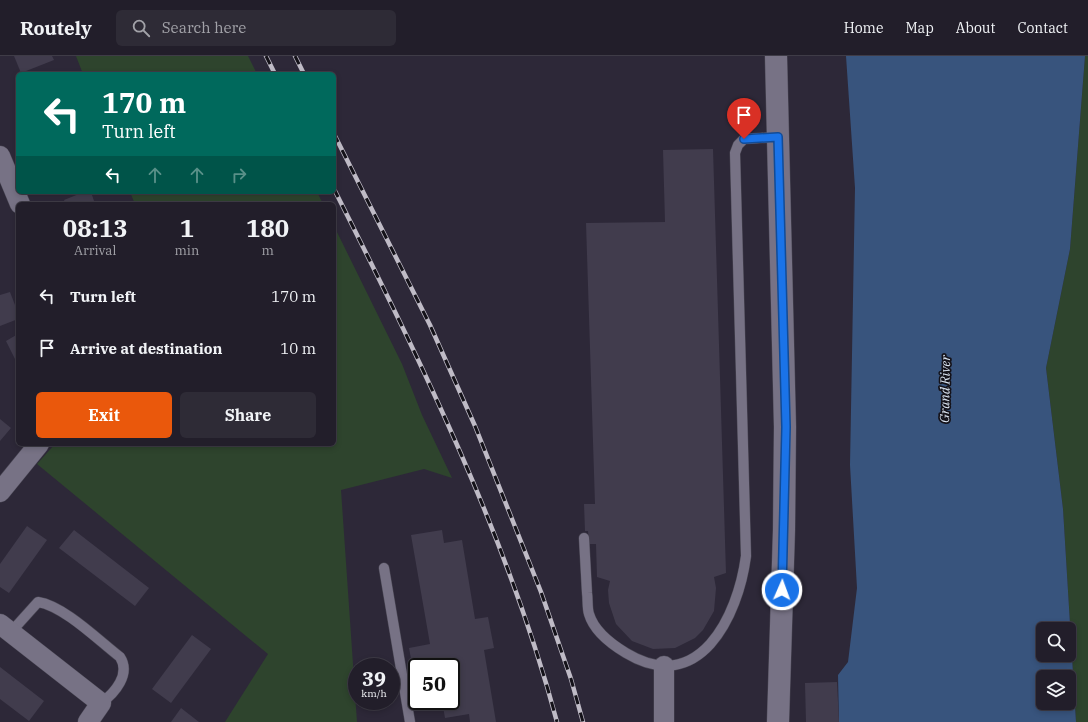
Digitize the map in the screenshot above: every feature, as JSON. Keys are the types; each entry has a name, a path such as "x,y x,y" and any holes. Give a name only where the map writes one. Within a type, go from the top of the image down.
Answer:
{"main road":[{"path":"776,56 786,427 778,722"}],"street":[{"path":"0,156 19,202"},
{"path":"0,492 37,446"},
{"path":"5,628 101,703 88,722"},
{"path":"664,666 664,722"}],"lane":[{"path":"584,538 589,614 602,635 632,657 638,661 664,666 681,664 700,656 718,636 743,580 746,536 735,153 738,145 744,139 778,137"},
{"path":"384,568 410,722"},
{"path":"5,628 38,602 48,604 60,610 120,657 124,663 124,675 117,687 101,703"}],"green space":[{"path":"76,56 248,56 256,72 82,72"},
{"path":"1085,56 1088,56 1088,722 1076,722 1076,670 1073,670 1072,662 1076,662 1076,622 1070,622 1063,509 1046,368 1070,249"},
{"path":"131,194 318,194 322,202 134,202"},
{"path":"336,230 402,364 422,415 452,478 424,469 341,490 353,658 348,658 348,710 356,710 357,722 225,722 268,654 37,464 53,446 336,446"}],"water":[{"name":"Grand River","path":"846,56 1085,56 1070,249 1046,368 1063,509 1070,622 1036,622 1036,662 1072,662 1073,670 1036,670 1036,710 1075,710 1076,722 839,722 838,675 848,662 857,588 850,465 855,188"}],"building":[{"path":"14,56 52,56 54,60 24,72 21,72"},
{"path":"713,149 726,573 714,577 716,588 714,611 703,630 695,638 675,648 653,649 632,641 616,624 609,603 608,590 610,581 597,577 596,544 589,544 588,531 585,531 584,504 595,504 586,223 665,222 663,150"},
{"path":"79,194 92,194 94,202 65,202 64,200"},
{"path":"10,292 16,308 16,320 0,326 0,295"},
{"path":"16,335 16,361 6,341"},
{"path":"0,419 11,428 0,441"},
{"path":"27,526 47,540 9,593 0,587 0,564"},
{"path":"74,530 149,588 135,606 59,548"},
{"path":"442,530 444,543 462,540 475,619 488,617 494,648 484,650 496,722 470,722 469,714 445,718 444,710 460,710 460,658 411,658 409,648 430,644 411,535"},
{"path":"192,635 211,649 171,703 152,689"},
{"path":"0,667 44,701 29,721 0,699"},
{"path":"837,682 839,722 806,722 805,683"},
{"path":"181,708 199,722 171,722"}],"railway":[{"path":"266,56 274,72"},
{"path":"295,56 303,72"},
{"path":"336,138 430,325 475,426 541,592 571,679 583,722"},
{"path":"336,193 430,384 487,517 513,584 537,653 557,722"}],"route":[{"path":"744,139 778,137 786,427 782,590"}]}
